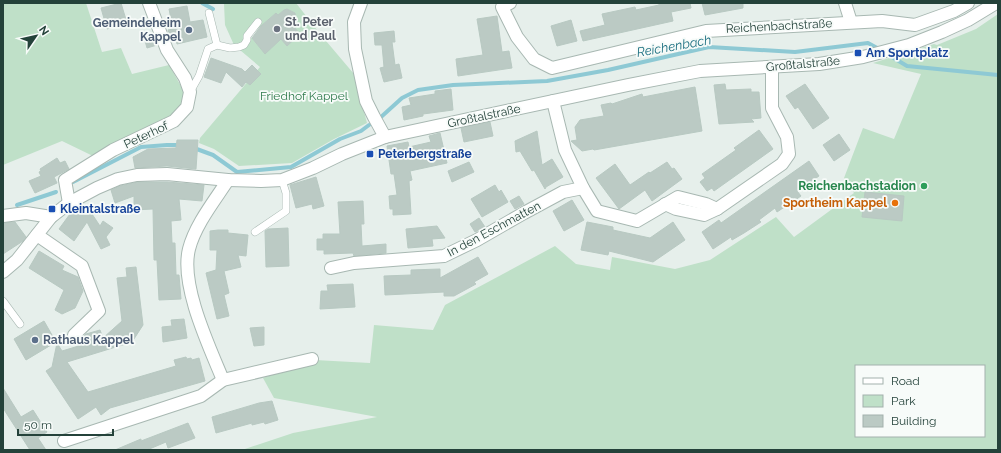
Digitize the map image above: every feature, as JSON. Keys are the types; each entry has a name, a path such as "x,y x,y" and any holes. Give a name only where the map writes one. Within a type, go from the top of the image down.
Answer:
{"street":[{"path":"149,3 167,50 185,78 190,92"},
{"path":"361,3 354,22 355,49 366,101 385,137"},
{"path":"845,3 851,22"},
{"name":"Reichenbachstraße","path":"506,5 517,37 534,59 552,68 706,31 882,21 915,25 954,11 968,3"},
{"name":"Großtalstraße","path":"3,272 17,260 68,195 97,188 118,179 137,175 167,174 228,180 282,180 385,137 553,101 700,70 819,64 871,55 909,45 968,20 996,3"},
{"path":"553,101 565,150 583,188 597,211 637,221 666,204 676,209 704,215 717,209 782,164 789,154 787,138 772,108 772,67"},
{"name":"Peterhof","path":"68,195 65,180 113,150 174,121 187,107 190,92"},
{"path":"223,380 199,322 187,274 188,250 193,238 228,180"},
{"name":"In den Eschmatten","path":"331,268 354,263 444,256 477,240 563,192 583,188"},
{"path":"3,216 26,213 51,217"},
{"path":"37,235 82,266 85,274 99,312 74,335"},
{"path":"64,441 201,396 223,380 312,359"}],"lane":[{"path":"209,13 217,45"},
{"path":"190,92 199,76 208,49 217,45 230,48 244,45 247,40 247,36 258,22"},
{"path":"255,232 286,211 286,193 282,180"},
{"path":"3,301 20,324"}],"green space":[{"path":"3,3 86,3 102,52 121,48 132,74 169,65 186,95 177,116 93,156 62,141 3,165"},
{"name":"Friedhof Kappel","path":"296,3 354,74 367,123 334,139 292,163 239,166 214,149 199,143 200,138 260,67 234,45 225,25 224,4","holes":["287,9 295,13 296,20 292,25 300,34 287,46 281,39 265,53 250,36 276,13 278,15"]},
{"path":"998,14 998,450 242,450 293,433 377,417 274,398 263,378 315,360 370,363 374,325 433,330 445,305 555,246 576,264 610,270 612,257 675,269 710,260 776,217 794,237 854,193 844,178 863,128 894,139 921,74 873,63 934,44 937,45 976,29"}],"building":[{"path":"121,3 127,23 107,29 101,8"},
{"path":"659,3 690,3 691,8 671,12 673,21 583,41 580,31 605,25 602,14 635,7 636,10 659,5"},
{"path":"702,3 743,3 743,8 705,15"},
{"name":"Gemeindeheim Kappel","path":"187,6 190,22 203,20 207,37 177,44 176,39 172,41 168,30 173,29 169,9"},
{"name":"St. Peter und Paul","path":"287,9 295,13 296,19 294,27 300,34 287,46 281,39 265,54 252,38 261,26 276,13 278,15"},
{"path":"497,16 502,52 509,51 512,68 458,76 456,59 483,55 477,19"},
{"path":"571,20 577,41 557,46 551,26"},
{"path":"394,31 395,42 392,42 395,65 399,64 402,78 384,82 380,68 384,67 382,45 375,45 374,33"},
{"path":"153,35 157,45 147,48 144,37"},
{"path":"211,58 242,69 245,72 252,65 261,74 250,85 246,82 242,87 226,72 221,83 204,77"},
{"path":"725,84 726,90 751,89 751,92 759,92 761,118 751,119 754,122 719,124 714,85"},
{"path":"805,84 829,118 813,129 798,107 795,109 786,96"},
{"path":"695,87 702,131 582,151 571,141 577,140 575,127 580,120 604,116 601,105 612,104 642,94 643,97"},
{"path":"451,89 453,110 423,114 423,116 404,120 402,107 411,105 409,98 435,94 435,91"},
{"path":"490,122 493,136 464,142 461,128"},
{"path":"759,130 773,149 714,191 712,188 707,191 700,182 705,178 702,174 736,150 734,148"},
{"path":"537,131 542,165 552,159 563,177 545,189 534,170 532,171 520,151 516,152 515,141"},
{"path":"440,133 447,163 410,171 412,180 409,181 411,214 393,215 393,209 390,209 389,196 397,195 394,174 391,174 387,146 408,142 409,147 431,142 429,136"},
{"path":"839,134 850,150 834,161 823,145"},
{"path":"177,140 198,140 196,169 167,166 135,168 133,157 148,149 176,148"},
{"path":"57,158 60,163 65,161 69,169 54,177 57,183 35,193 29,181 41,176 39,172 41,171 40,169"},
{"path":"809,161 819,176 797,191 801,196 777,212 775,208 759,220 761,222 732,240 731,237 713,249 702,232 719,220 721,223"},
{"path":"469,162 474,172 452,182 448,171"},
{"path":"667,162 672,169 674,168 682,179 652,201 645,190 619,209 596,178 615,164 630,185"},
{"path":"316,177 324,206 313,209 312,204 296,208 290,185"},
{"path":"138,182 167,182 204,185 202,201 179,199 181,220 171,221 172,243 175,243 176,275 179,275 181,299 159,300 157,260 154,260 153,209 134,210 134,196 115,203 111,190 120,186"},
{"path":"495,185 499,192 501,190 508,202 482,217 471,199"},
{"path":"865,192 904,196 902,221 862,217"},
{"path":"519,196 524,204 515,209 510,201"},
{"path":"572,200 584,220 564,231 553,211"},
{"path":"363,201 364,224 361,224 362,246 386,244 386,253 354,256 353,253 324,254 324,250 317,250 317,239 323,239 323,234 340,234 338,202"},
{"path":"86,205 100,226 103,221 113,228 106,237 110,245 101,249 87,222 74,241 59,229 70,214"},
{"path":"479,218 485,227 475,232 470,224"},
{"path":"15,222 26,237 23,241 3,254 3,223"},
{"path":"587,222 613,227 613,230 650,238 673,222 685,240 653,262 609,251 608,255 581,250"},
{"path":"437,226 445,238 432,239 433,246 408,248 406,229"},
{"path":"288,228 289,266 266,267 265,231 268,229"},
{"path":"228,230 228,233 248,235 246,256 238,255 241,267 224,271 229,293 224,295 229,316 217,319 206,273 216,270 217,250 210,250 210,231"},
{"path":"39,251 64,266 62,270 78,277 83,291 75,308 62,314 55,310 64,290 29,268"},
{"path":"478,257 488,274 474,282 476,284 454,296 444,296 444,292 385,295 384,276 411,275 411,270 440,269 440,278"},
{"path":"136,267 143,325 132,342 67,362 88,392 176,366 174,360 186,357 187,359 191,358 192,360 199,358 205,381 110,408 101,415 96,407 78,419 46,371 52,367 57,343 62,351 82,345 81,339 86,334 100,330 103,338 122,321 117,278 127,277 126,268"},
{"path":"353,284 355,307 320,309 321,291 328,291 327,285"},
{"path":"184,319 187,338 163,342 162,327 172,326 171,320"},
{"name":"Rathaus Kappel","path":"44,321 56,342 26,360 14,339"},
{"path":"264,327 264,345 254,346 250,328"},
{"path":"3,388 21,417 33,410 47,432 38,438 46,450 30,450 3,408"},
{"path":"272,401 278,420 265,424 264,422 252,425 252,423 216,433 212,417 259,403"},
{"path":"188,423 195,438 168,448 166,442 147,450 115,450 141,439 141,441"}],"waterway":[{"path":"202,3 213,9"},
{"name":"Reichenbach","path":"381,117 402,98 418,90 453,85 547,81 608,70 709,47 795,52 868,43 879,49"},
{"name":"Reichenbach","path":"887,54 907,66 998,75"},
{"name":"Reichenbach","path":"194,148 213,155 237,172 291,167 340,139 361,131 369,125"},
{"name":"Reichenbach","path":"73,182 141,147 181,145"},
{"name":"Reichenbach","path":"17,205 56,192"}],"place":[{"name":"St. Peter und Paul","path":"277,29"},
{"name":"Gemeindeheim Kappel","path":"189,30"},
{"name":"Am Sportplatz","path":"858,53"},
{"name":"Peterbergstraße","path":"370,154"},
{"name":"Reichenbachstadion","path":"924,186"},
{"name":"Sportheim Kappel","path":"895,203"},
{"name":"Kleintalstraße","path":"52,209"},
{"name":"Rathaus Kappel","path":"35,340"}]}
